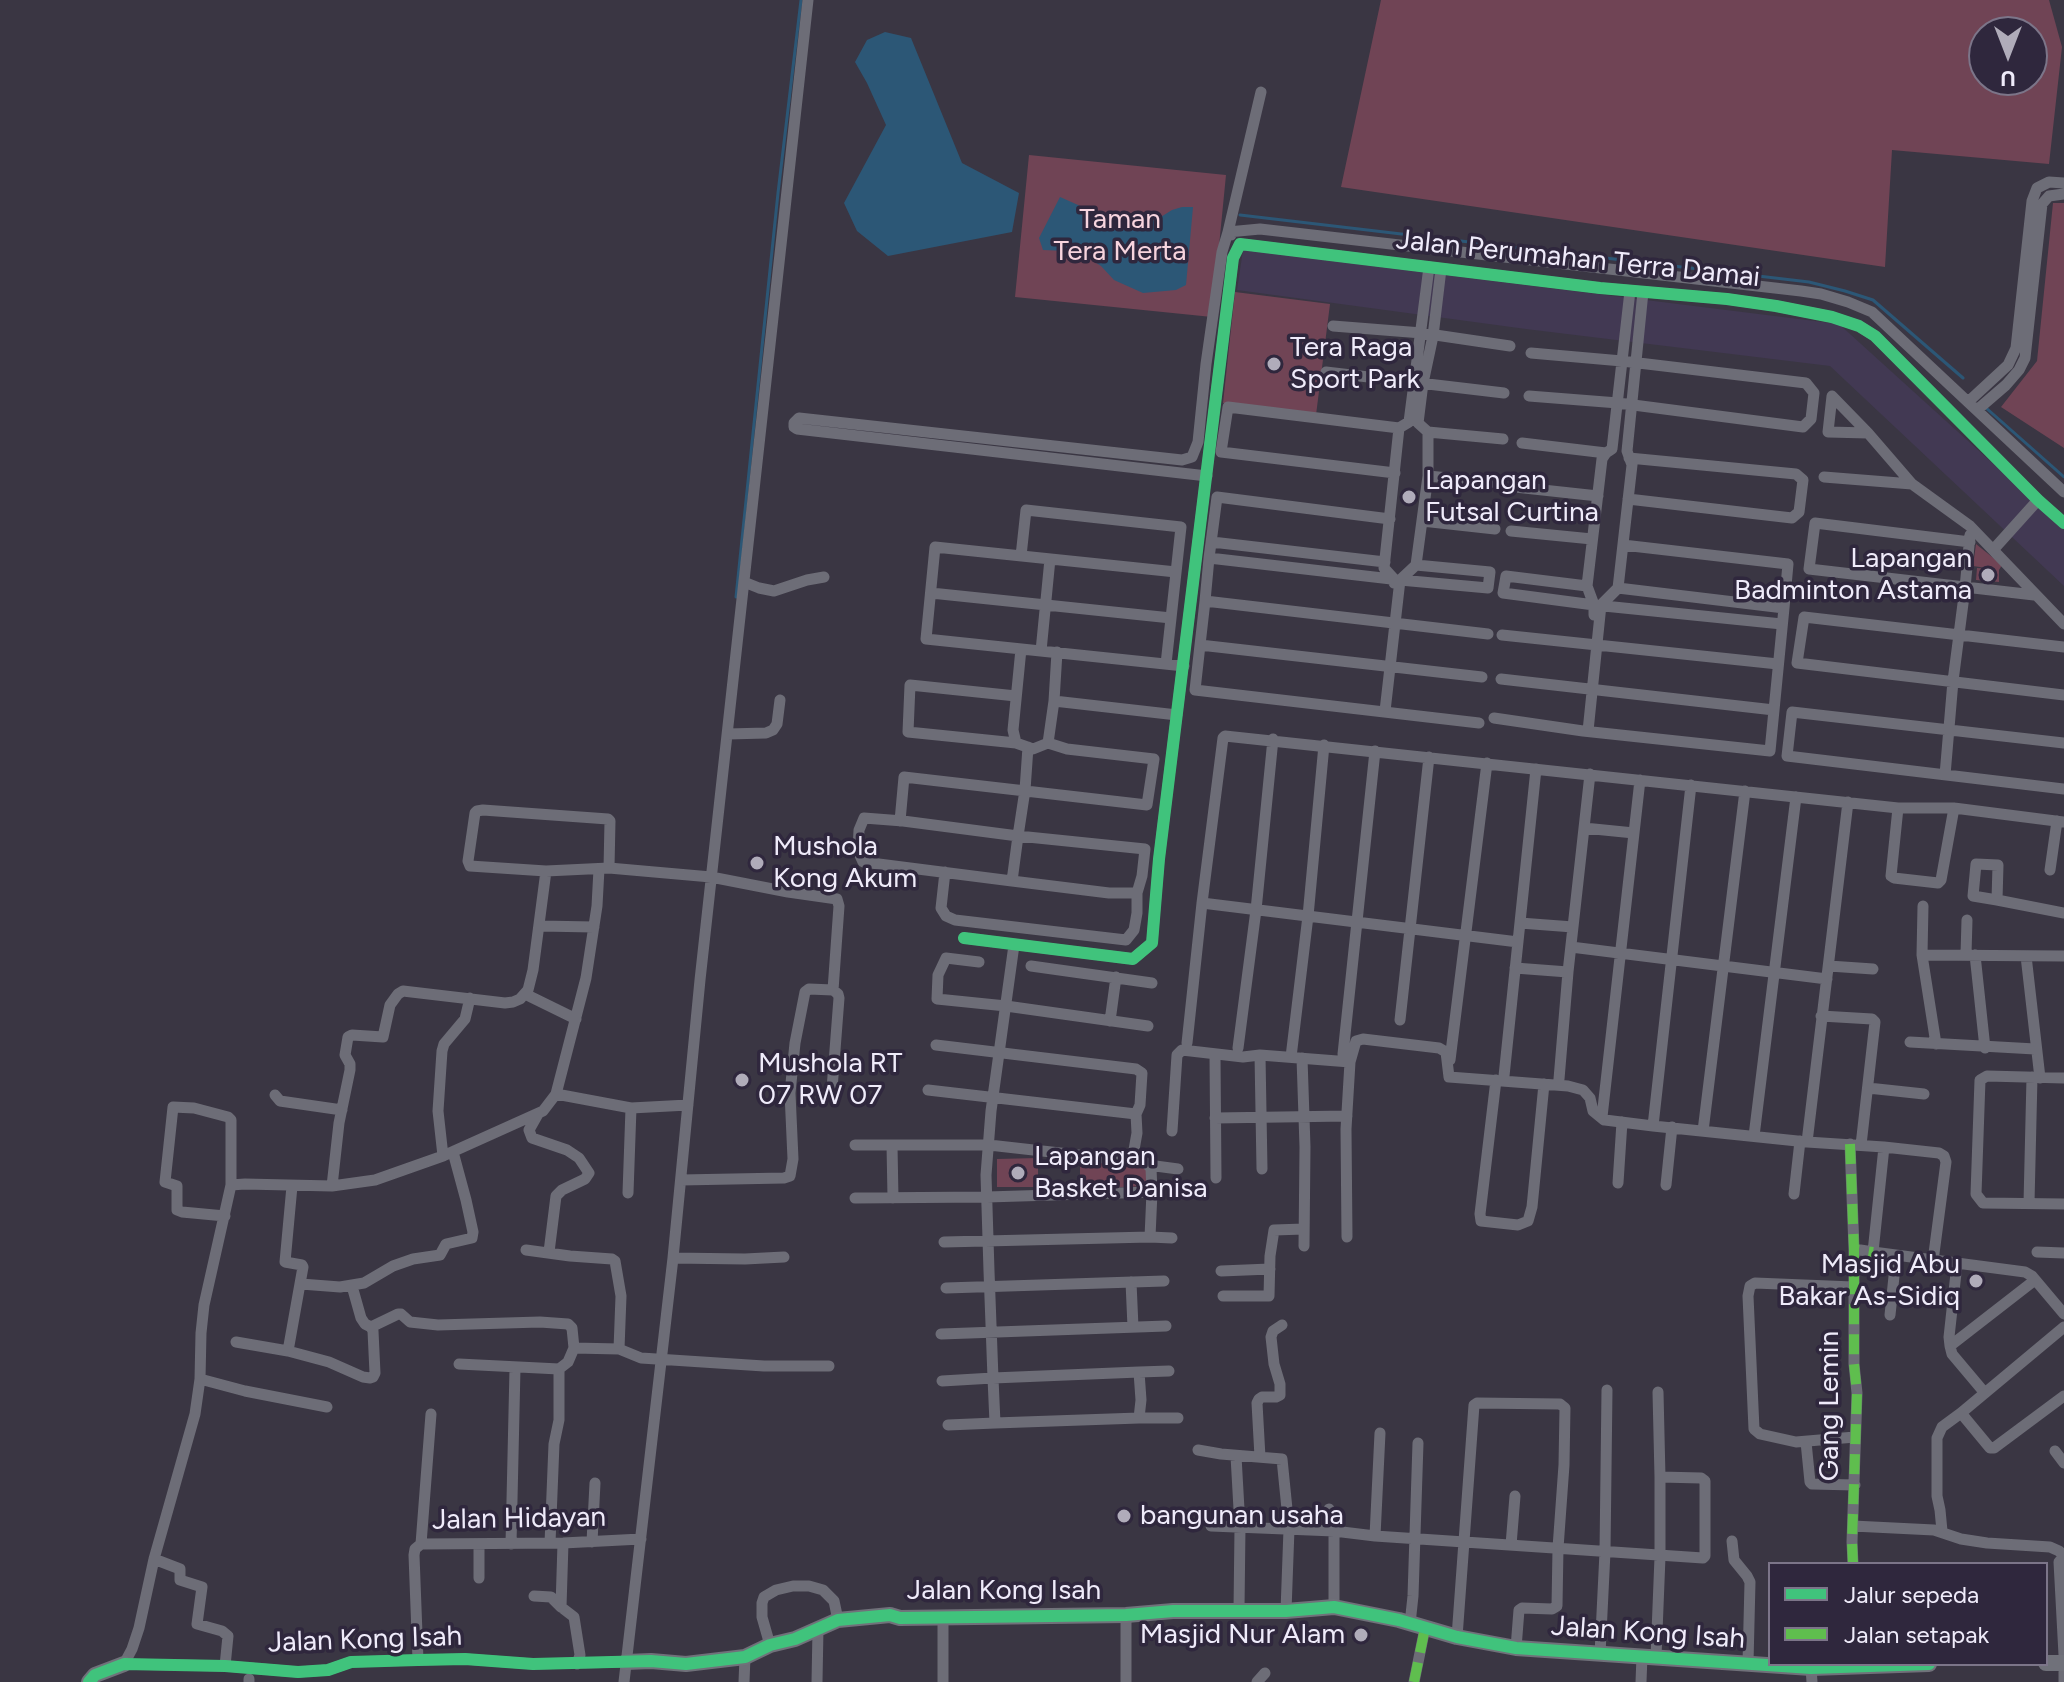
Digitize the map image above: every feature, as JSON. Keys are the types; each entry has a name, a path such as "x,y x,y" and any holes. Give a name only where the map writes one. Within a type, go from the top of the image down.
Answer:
{"street":[{"path":"624,1682 662,1359 711,877 808,0"},
{"path":"1192,457 1198,442 1222,252 1261,92"},
{"path":"1973,406 2008,365 2016,348 2032,201 2037,188 2049,182 2064,183"},
{"path":"1973,406 2006,385 2025,358 2042,204 2049,196 2064,194"},
{"name":"Jalan Perumahan Terra Damai","path":"1228,232 1260,229 1821,294 1872,312 2064,492"},
{"path":"964,938 1133,959 1152,943 1159,859 1233,258 1240,244 1228,232"},
{"name":"Jalan Perumahan Terra Damai","path":"1240,244 1630,291 1727,299 1832,317 1859,326 1875,336 2064,523"},
{"path":"1397,580 1384,568 1395,473 1418,383 1435,268"},
{"path":"1586,731 1598,605 1587,586 1602,459 1609,451 1618,403 1630,291"},
{"path":"1598,605 1618,588 1632,465 1628,455 1631,405 1643,292"},
{"path":"1333,326 1510,346"},
{"path":"1529,396 1618,403 1803,427 1811,419 1814,393 1806,383 1531,353"},
{"path":"1326,372 1504,393"},
{"path":"1395,473 1221,452 1228,407 1409,424 1428,432 1503,439"},
{"path":"1192,457 1182,460 799,418 794,423 797,429 1207,476"},
{"path":"1416,565 1428,476 1428,432"},
{"path":"1868,433 1912,484 1970,526 2064,624"},
{"path":"1522,443 1796,474 1803,480 1799,512 1792,518 1628,499"},
{"path":"1192,457 1207,476"},
{"path":"1428,476 1501,483"},
{"path":"1824,477 1912,484"},
{"path":"1515,487 1598,496"},
{"path":"1390,519 1217,497 1195,690 1479,723"},
{"path":"1993,550 2038,500"},
{"path":"1021,556 1026,510 1181,527 1166,664"},
{"path":"1422,521 1495,529"},
{"path":"1970,542 1815,523 1809,569 2034,595"},
{"path":"1945,775 1970,526"},
{"path":"1511,531 1592,539"},
{"path":"1212,542 1385,562"},
{"path":"1494,718 1770,751 1788,564 1623,545"},
{"path":"1176,572 935,547 926,639 1184,666"},
{"path":"1209,558 1397,580 1488,588 1490,572 1416,565 1397,580 1381,711"},
{"path":"1041,651 1050,559"},
{"path":"1587,586 1506,576 1503,593 1782,624"},
{"path":"744,582 774,591 824,577"},
{"path":"1618,588 1784,608"},
{"path":"931,593 1171,618"},
{"path":"1205,601 1488,634"},
{"path":"2064,647 1804,617 1797,663 2064,695"},
{"path":"1502,635 1778,664"},
{"path":"1200,645 1482,677"},
{"path":"1016,743 1013,730 1021,649"},
{"path":"1048,743 1057,652"},
{"path":"1501,679 1774,710"},
{"path":"900,821 904,777 1147,805 1154,759 1067,749 1048,743 1033,749 1016,743 908,732 910,685 1016,696"},
{"path":"728,734 773,730 777,724 780,700"},
{"path":"1054,701 1177,715"},
{"path":"2064,743 1792,712 1787,756 2064,789"},
{"path":"1187,1043 1202,903 1223,738 1226,735 1898,808 1954,808 2061,822 2050,870"},
{"path":"1238,1048 1273,739"},
{"path":"1304,1246 1304,1117 1296,1058 1324,745"},
{"path":"1012,881 1028,747"},
{"path":"1347,1237 1347,1058 1375,751"},
{"path":"1400,1020 1429,757"},
{"path":"1487,763 1449,1077 1500,1078 1583,1090 1590,1098 1593,1111 1605,1120 1939,1153 1945,1160 1933,1261"},
{"path":"1536,769 1515,968 1481,1221 1518,1225 1528,1221 1544,1084"},
{"path":"1559,1079 1590,774"},
{"path":"1605,1120 1601,1113 1640,780"},
{"path":"1653,1126 1691,785"},
{"path":"1703,1131 1745,791"},
{"path":"1754,1136 1796,797"},
{"path":"1794,1194 1829,966 1848,802"},
{"path":"1898,808 1891,876 1938,883 1954,808"},
{"path":"549,1252 556,1196 585,1179 589,1173 579,1158 567,1150 532,1138 529,1130 538,1114 556,1094 576,1019 586,978 604,868 610,820 477,811 469,865 546,871 604,868 711,877 837,899 833,990"},
{"path":"2008,828 2009,814"},
{"path":"945,872 941,908 946,916 955,920 1126,940 1134,930 1145,849 864,818 859,830 858,851 863,862 945,872 1109,893 1137,893"},
{"path":"1584,828 1634,833"},
{"path":"332,1186 350,1070 345,1055 348,1036 383,1037 390,1005 403,991 505,1003 525,994 531,983 546,871"},
{"path":"1997,900 2064,913"},
{"path":"1202,903 1518,942"},
{"path":"1923,906 1922,955 1936,1044"},
{"path":"1967,920 1985,1048"},
{"path":"1520,923 1573,927"},
{"path":"540,926 594,927"},
{"path":"995,1423 986,1175 993,1097 1014,945"},
{"path":"1571,947 1827,979"},
{"path":"1922,955 2064,956"},
{"path":"2026,956 2036,1078 2029,1203"},
{"path":"979,962 946,958 938,975 937,999 1148,1026"},
{"path":"1031,966 1152,983"},
{"path":"1829,966 1873,969"},
{"path":"1515,968 1568,972"},
{"path":"1110,1021 1116,977"},
{"path":"681,1180 790,1176 793,1166 791,1078 804,996 809,989 833,990 839,998 832,1089"},
{"path":"525,994 576,1019"},
{"path":"301,1284 324,1287 368,1282 393,1266 440,1255 446,1244 472,1238 466,1200 448,1154 438,1111 442,1051 444,1044 465,1019 470,998"},
{"name":"Gang Lemin","path":"1821,1016 1872,1019 1875,1022 1868,1088 1855,1145 1853,1287 1857,1393 1853,1562"},
{"path":"1347,1058 1356,1041 1363,1039 1439,1048 1446,1052 1449,1067"},
{"path":"1910,1042 2035,1049"},
{"path":"936,1045 1136,1069 1142,1073 1132,1161"},
{"path":"1172,1131 1177,1055 1182,1050 1243,1057 1347,1058"},
{"path":"1215,1055 1216,1178"},
{"path":"1260,1055 1262,1169"},
{"path":"2064,1078 1987,1076 1980,1080 1976,1194 1983,1203 2064,1204"},
{"path":"1868,1088 1924,1094"},
{"path":"928,1090 1136,1114"},
{"path":"556,1094 631,1108 688,1105"},
{"path":"275,1095 282,1102 342,1110"},
{"path":"124,1664 139,1628 154,1559 190,1436 200,1379 204,1305 225,1216 231,1185 231,1120 194,1108 173,1107 165,1182 177,1186 177,1210 225,1216"},
{"path":"628,1193 631,1108"},
{"path":"231,1185 332,1186 375,1180 448,1154 538,1114"},
{"path":"1215,1118 1347,1116"},
{"path":"1618,1183 1622,1122"},
{"path":"1666,1185 1672,1127"},
{"path":"855,1145 989,1145 1178,1169"},
{"path":"892,1145 893,1198"},
{"path":"1873,1252 1884,1147"},
{"path":"1148,1165 1152,1173 1150,1237"},
{"path":"288,1351 302,1265 285,1260 292,1186"},
{"path":"855,1198 1152,1192"},
{"path":"1223,1296 1269,1296 1274,1230 1304,1229"},
{"path":"944,1242 1172,1238"},
{"path":"1854,1249 2025,1272 2064,1312"},
{"path":"526,1250 615,1261 621,1296 619,1349"},
{"path":"2037,1252 2064,1253"},
{"path":"673,1258 784,1257"},
{"path":"1890,1315 1896,1257"},
{"path":"1957,1264 1950,1346 1952,1354 1984,1392"},
{"path":"1221,1271 1270,1269"},
{"path":"1950,1346 2035,1280"},
{"path":"946,1288 1164,1281"},
{"path":"1131,1282 1133,1327"},
{"path":"1853,1287 1755,1283 1750,1286 1748,1296 1754,1429 1760,1434 1806,1442 1855,1437"},
{"path":"352,1286 361,1318 371,1327"},
{"path":"371,1327 401,1314 407,1322 432,1325 540,1322 568,1324 572,1328 574,1348 568,1362 559,1369 459,1364"},
{"path":"1260,1457 1257,1403 1260,1398 1280,1395 1271,1337 1273,1331 1282,1325"},
{"path":"941,1334 1166,1326"},
{"path":"236,1342 288,1351 372,1378 375,1373 371,1327"},
{"path":"1942,1531 1937,1496 1937,1438 1942,1427 2064,1327"},
{"path":"574,1348 619,1349 641,1358 764,1366 829,1366"},
{"path":"511,1544 515,1368"},
{"path":"559,1369 559,1420 554,1444 561,1607"},
{"path":"942,1381 1169,1371"},
{"path":"1139,1372 1139,1418"},
{"path":"200,1379 327,1407"},
{"path":"1600,1654 1607,1390"},
{"path":"1641,1682 1649,1657 1660,1557 1658,1392"},
{"path":"1961,1413 1990,1448 1994,1448 2062,1401"},
{"path":"1457,1637 1474,1405 1560,1404 1565,1408 1557,1606 1552,1609 1519,1610 1516,1648"},
{"path":"421,1544 431,1414"},
{"path":"948,1425 1178,1418"},
{"path":"1375,1536 1380,1433"},
{"path":"1806,1442 1812,1484 1855,1485"},
{"path":"1414,1682 1417,1626 1413,1596 1418,1443"},
{"path":"1198,1450 1282,1459 1289,1529 1286,1611"},
{"path":"2055,1451 2064,1463"},
{"path":"1236,1456 1240,1527 1239,1610"},
{"path":"1211,1526 1334,1531 1700,1559 1705,1556 1705,1481 1701,1478 1660,1477"},
{"path":"592,1542 595,1483"},
{"path":"1511,1545 1515,1496"},
{"path":"1329,1509 1334,1531 1334,1607"},
{"path":"1853,1526 1942,1531 1961,1539 2050,1547 2059,1551 2064,1556 2059,1562 2064,1655"},
{"name":"Jalan Hidayan","path":"418,1660 414,1555 421,1544 641,1539"},
{"path":"1732,1541 1734,1560 1750,1582 1748,1663"},
{"path":"479,1544 479,1578"},
{"path":"154,1559 180,1569 181,1580 202,1587 197,1624 222,1631 228,1636 225,1666"},
{"path":"770,1645 762,1617 762,1603 764,1597 776,1590 809,1586 823,1590 834,1601 838,1620"},
{"path":"534,1596 551,1597 574,1617 580,1655 577,1664"},
{"name":"Jalan Kong Isah","path":"89,1682 95,1675 124,1664 225,1666 298,1672 328,1670 351,1662 465,1659 533,1664 651,1661 686,1664 745,1657 838,1620 890,1615 900,1618 1126,1615 1334,1607 1516,1648 1748,1663 1811,1675 1855,1666"},
{"path":"1126,1615 1126,1682"},
{"path":"943,1617 943,1682"},
{"path":"817,1682 818,1629"},
{"path":"744,1682 745,1657"},
{"path":"2064,1672 2064,1682"}],"shaded area":[{"path":"1243,250 1839,324 2064,528 2064,586 1830,366 1237,290"}],"green space":[{"path":"1381,0 2049,0 2062,47 2049,164 1892,150 1885,267 1341,187"},
{"name":"Taman Tera Merta","path":"1029,155 1226,175 1212,317 1015,297"},
{"path":"2053,203 2064,203 2064,448 2001,407 2037,361"},
{"name":"Tera Raga Sport Park","path":"1235,292 1330,304 1316,415 1223,403"},
{"path":"1976,544 2002,565 1999,582 1976,580 1977,568 1993,569 1973,566"},
{"name":"Lapangan Basket Danisa","path":"1038,1158 1038,1187 997,1187 997,1159"},
{"path":"1080,1159 1146,1168 1146,1186 1080,1189"}],"water":[{"path":"885,32 911,38 962,163 1019,193 1012,232 888,256 857,231 844,203 886,125 855,62 867,40"},
{"path":"1060,197 1121,224 1156,220 1172,210 1193,207 1186,285 1176,290 1143,293 1114,280 1090,259 1067,251 1043,250 1039,238"}],"waterway":[{"path":"736,597 801,0"},
{"path":"1240,215 1809,282 1873,300 1963,378"},
{"path":"1985,407 2064,477"}],"marked path":[{"path":"1850,1144 1854,1249 1873,1252"},
{"path":"1853,1562 1857,1393 1854,1249"},
{"path":"1414,1682 1425,1628"}],"cycle path":[{"path":"964,938 1133,959 1152,943 1159,859 1233,258 1240,244 1600,288 1727,299 1832,317 1859,326 1875,336 2064,523"},
{"path":"89,1682 95,1675 124,1664 225,1666 298,1672 328,1670 351,1662 465,1659 533,1664 651,1661 686,1664 745,1657 838,1620 890,1615 900,1618 1126,1615 1334,1607 1516,1648 1768,1665"},
{"path":"1782,1666 1870,1666"}],"place":[{"name":"Tera Raga Sport Park","path":"1274,364"},
{"name":"Lapangan Futsal Curtina","path":"1409,497"},
{"name":"Lapangan Badminton Astama","path":"1988,575"},
{"name":"Mushola Kong Akum","path":"757,863"},
{"name":"Mushola RT 07 RW 07","path":"742,1080"},
{"name":"Lapangan Basket Danisa","path":"1018,1173"},
{"name":"Masjid Abu Bakar As-Sidiq","path":"1976,1281"},
{"name":"bangunan usaha","path":"1124,1516"},
{"name":"Masjid Nur Alam","path":"1361,1635"}]}
